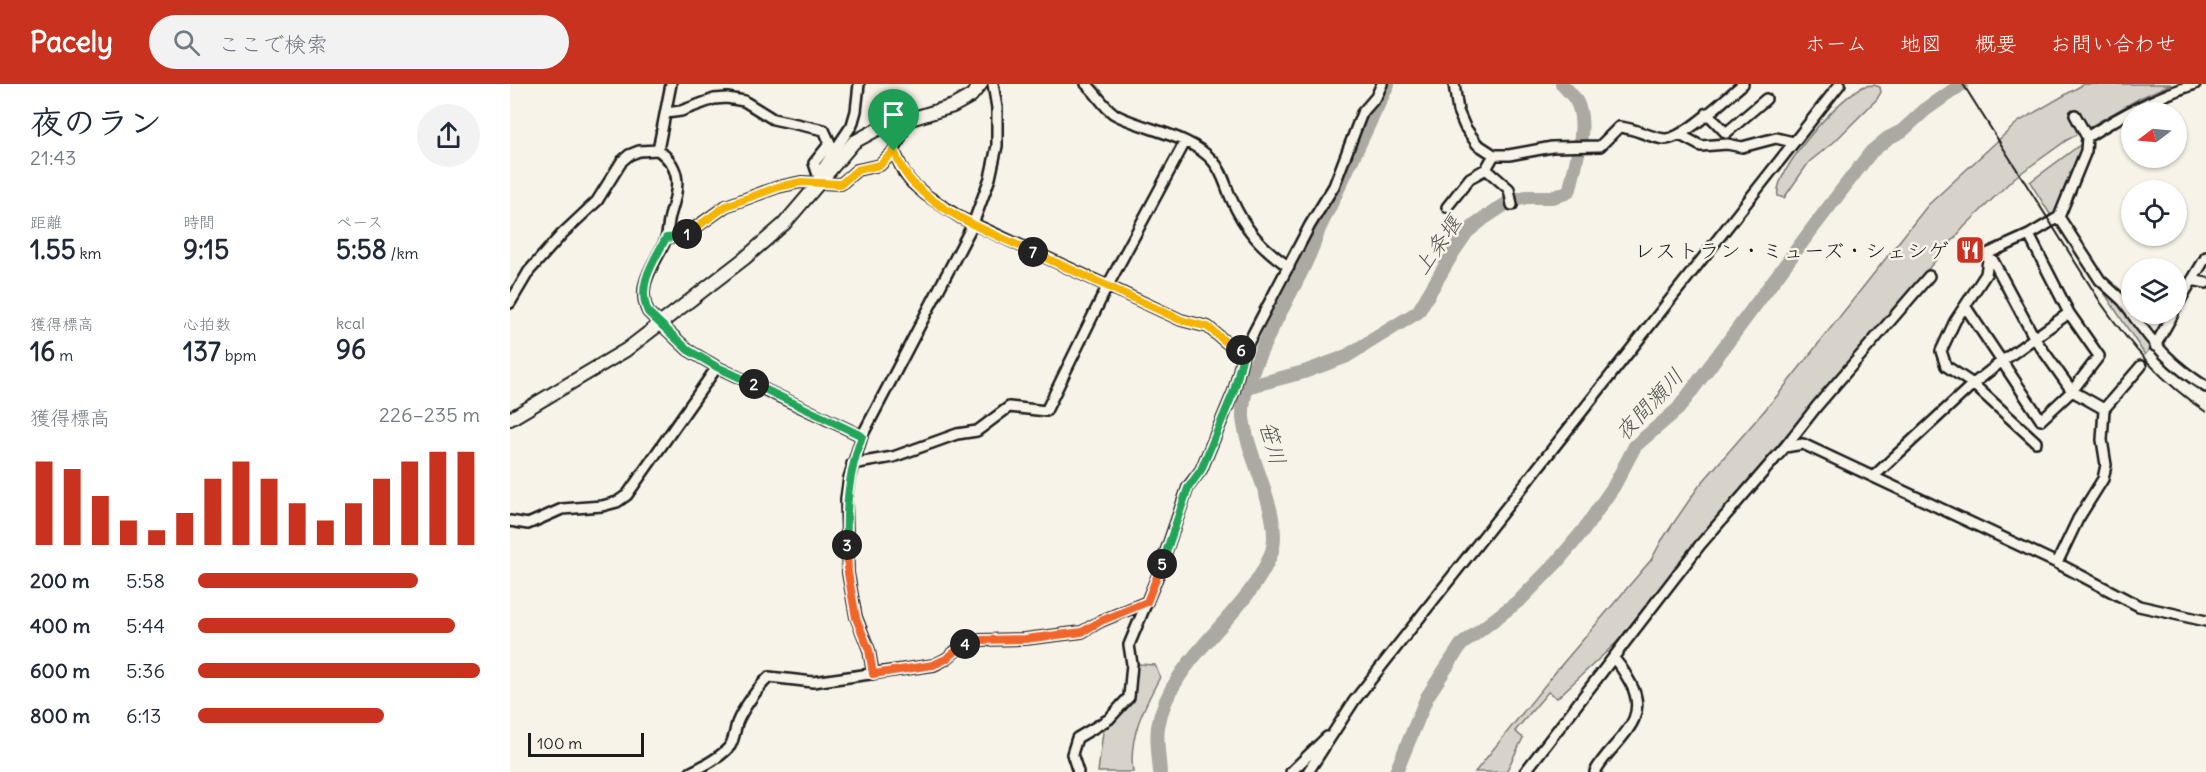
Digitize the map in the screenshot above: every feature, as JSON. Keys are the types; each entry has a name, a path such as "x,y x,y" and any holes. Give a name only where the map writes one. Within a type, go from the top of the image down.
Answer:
{"main road":[{"path":"510,419 626,350 745,258 784,224 819,179 854,142 878,129 953,106 971,96 981,84"}],"street":[{"path":"658,150 671,84"},
{"path":"819,179 852,125 859,84"},
{"path":"873,674 869,650 856,618 848,573 846,499 852,464 862,436 973,224 990,178 997,146 997,108 993,84"},
{"path":"1086,84 1115,115 1185,142 1214,161 1221,171 1239,216 1252,235 1265,250 1289,267"},
{"path":"1078,772 1072,754 1077,738 1109,719 1129,697 1132,664 1129,645 1188,488 1201,470 1234,391 1244,351 1310,225 1334,186 1362,113 1376,98 1382,84"},
{"path":"1454,84 1458,111 1465,127 1477,144 1494,155 1509,155 1552,147 1600,146 1619,127 1667,139 1680,135 1743,84"},
{"path":"1308,772 1354,700 1840,84"},
{"path":"2087,137 2178,89 2195,84"},
{"path":"666,113 681,111 714,99 727,98 744,101 773,119 824,130 830,143 814,163 819,179"},
{"path":"1707,113 1726,133 1766,99"},
{"path":"1989,254 2029,235 2059,217 2086,151 2087,137 2075,115"},
{"path":"666,238 685,235 714,213 747,197 778,187 819,179 841,184 857,170 880,165 894,151 902,134 904,121"},
{"path":"1680,135 1701,146 1727,144 1742,147 1776,138 1793,142"},
{"path":"852,464 893,457 957,434 977,431 1009,407 1046,411 1107,286 1185,142"},
{"path":"510,303 529,271 562,234 597,201 622,161 639,151 658,150 666,155 672,164 677,182 677,196 669,219 666,238 647,273 644,304 648,312 688,350 717,367 862,436"},
{"path":"894,151 912,183 935,201 973,224 1181,320 1208,327 1227,343 1244,351"},
{"path":"1447,207 1470,178 1486,169 1494,155"},
{"path":"1486,169 1509,189 1511,201"},
{"path":"2059,217 2100,280 2121,299"},
{"path":"1965,306 2041,420 2072,391 2099,356 2070,313 2029,235"},
{"path":"1989,254 1986,274 1955,321 1941,351 1946,366 1973,384 2036,442"},
{"path":"1989,254 2035,339 2072,391 2104,409"},
{"path":"2187,289 2206,257"},
{"path":"1525,772 1700,545 1929,276"},
{"path":"2192,280 2206,283"},
{"path":"1873,477 1973,384 2070,313"},
{"path":"2140,324 2168,360 2206,387"},
{"path":"2155,346 2167,324"},
{"path":"2057,563 2078,519 2103,479 2106,465 2102,440 2104,409 2141,366"},
{"path":"510,520 528,524 562,509 602,506 617,502 627,495 717,367"},
{"path":"1785,447 1803,444 2057,563 2139,606 2206,621"},
{"path":"691,772 707,769 731,745 741,713 751,702 760,685 769,677 813,682 933,665 946,659 965,643 1082,632 1101,621 1147,602"},
{"path":"1595,772 1627,733 1637,713 1635,691 1613,658"},
{"path":"1291,772 1335,729"}],"shaded area":[{"path":"2084,84 2171,84 2133,102 2121,102 2121,109 2067,140 2014,178 1964,227 1708,527 1617,642 1557,698 1548,692 1515,731 1523,738 1506,772 1475,772 1558,669 1651,560 1699,486 1777,396 1928,205 2018,122"},
{"path":"1865,86 1880,87 1881,92 1877,99 1834,142 1809,162 1784,198 1778,196 1779,185 1786,170 1811,135 1854,92"},
{"path":"2083,145 2053,219 2030,182"},
{"path":"2059,224 2121,301 2121,318"},
{"path":"2125,324 2138,324 2153,345 2145,355"},
{"path":"1137,664 1155,665 1160,677 1143,711 1135,734 1133,772 1098,772 1103,732 1130,701"}],"waterway":[{"name":"笹川","path":"1160,772 1157,732 1165,703 1177,680 1193,658 1260,576 1271,554 1274,539 1273,523 1246,433 1243,417 1245,393 1266,340 1306,261 1388,84"},
{"name":"上条堰","path":"1247,387 1304,372 1345,357 1418,312 1467,232 1483,219 1509,202 1526,197 1552,197 1566,193 1570,189 1578,155 1581,119 1575,99 1562,84"},
{"name":"夜間瀬川","path":"1396,772 1427,697 1461,645 1521,599 1583,531 1614,486 1635,446 1678,409 1871,152 1962,84"}],"railway":[{"path":"1963,84 2112,319 2161,376 2206,412"}],"place":[{"name":"レストラン・ミューズ・シェシゲ","path":"1970,250"}],"route":[{"path":"894,151 912,183 961,218 1181,320 1208,327 1227,343 1244,351 1234,391 1201,470 1188,488 1147,602 1101,621 1082,632 965,643 946,659 933,665 873,674 869,650 856,618 847,555 846,499 852,464 862,436 717,367 688,350 648,312 644,304 644,288 647,273 666,238 685,235 726,206 778,187 801,182 841,184 857,170 880,165 894,151"}]}
